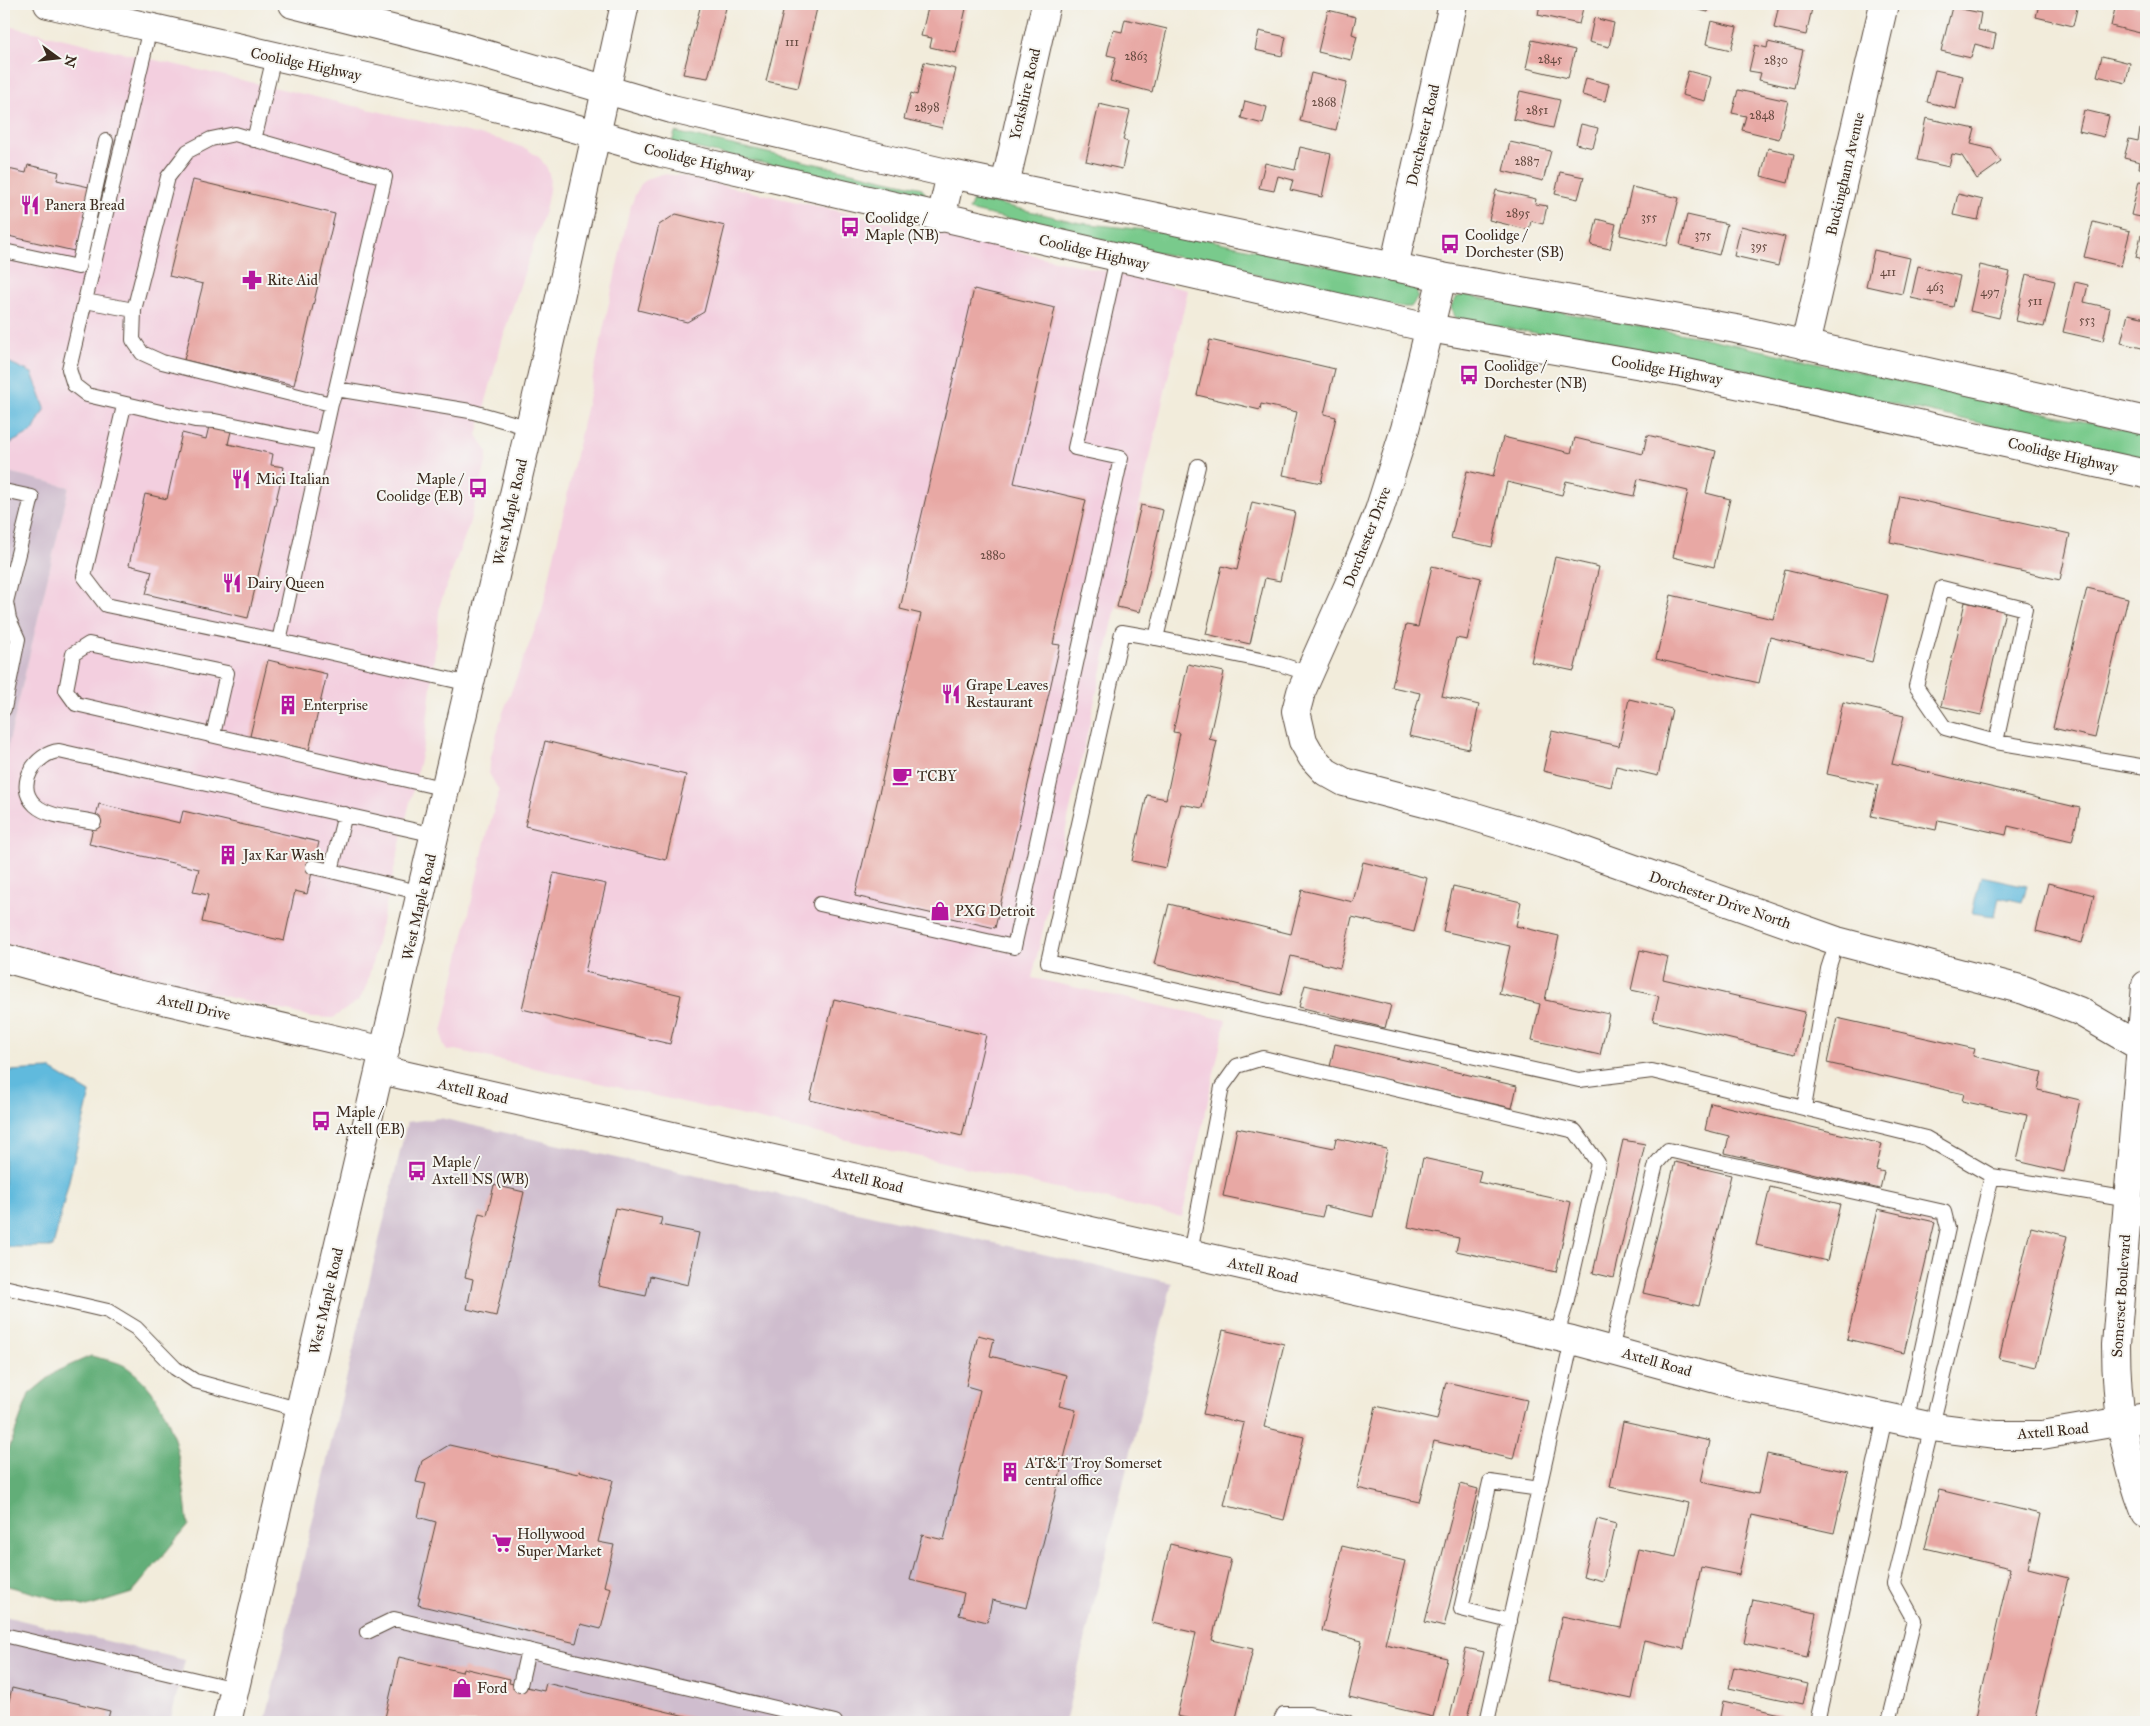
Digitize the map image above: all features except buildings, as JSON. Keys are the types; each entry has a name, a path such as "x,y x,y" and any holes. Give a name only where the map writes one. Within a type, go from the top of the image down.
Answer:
{"main road":[{"name":"Coolidge Highway","path":"48,4 450,96 539,118 596,136 941,218 1429,328 1709,378 2146,474"},
{"path":"293,4 447,42 672,109 951,174 1442,277 1736,330 2146,422"},
{"name":"West Maple Road","path":"227,1722 530,428 625,4"},
{"name":"Yorkshire Road","path":"1005,185 1046,4"},
{"name":"Dorchester Road","path":"1394,267 1453,4"},
{"name":"Buckingham Avenue","path":"1806,345 1884,4"},
{"path":"941,218 951,174"},
{"path":"1429,328 1442,277"},
{"name":"Dorchester Drive","path":"1303,741 1296,711 1307,673 1374,527 1405,429 1429,328"},
{"name":"Dorchester Drive North","path":"1303,741 1326,772 1344,782 1459,812 1564,844 1837,941 2047,998 2079,1011 2144,1048"},
{"name":"Axtell Drive","path":"4,958 383,1061"},
{"name":"Somerset Boulevard","path":"2146,985 2144,1048 2116,1345 2116,1388 2133,1420 2133,1481 2146,1514"},
{"name":"Axtell Road","path":"383,1061 1190,1253 1564,1338 1738,1385 1895,1420 1996,1435 2042,1435 2133,1420"}],"lane":[{"path":"150,28 69,369 74,385 87,395 124,406 195,420 215,421 322,443"},
{"path":"254,140 274,57"},
{"path":"279,641 322,443 384,177 235,134 211,140 188,152 168,177 134,310 133,340 142,353 162,362 331,404"},
{"path":"4,251 78,267 106,141"},
{"path":"820,904 1014,947 1121,458 1076,448 1117,258"},
{"path":"86,300 134,310"},
{"path":"336,389 470,411 530,428"},
{"path":"124,406 84,576 106,605 279,641 470,684"},
{"path":"1156,638 1198,466"},
{"path":"4,491 32,497 6,602 7,621 18,639 4,709"},
{"path":"1996,742 2025,609 1942,588 1916,686 1945,728 1996,742 2146,767"},
{"path":"1307,673 1279,664 1122,632 1048,962 1579,1080 1652,1071 1926,1138 1992,1176 2129,1199"},
{"path":"213,735 227,673 89,644 72,654 66,690 76,704 446,790"},
{"path":"94,822 48,812 35,804 28,793 28,776 35,762 48,752 59,751 435,835"},
{"path":"331,871 345,814"},
{"path":"313,867 422,893"},
{"path":"1804,1108 1828,969 1837,941"},
{"path":"1190,1253 1222,1087 1237,1066 1262,1058 1575,1131 1598,1163 1565,1308 1564,1338 1540,1489 1487,1722"},
{"path":"1612,1350 1656,1164 1668,1150 1944,1212 1948,1228 1895,1420 1817,1722"},
{"path":"1889,1722 1914,1620 1894,1584 1992,1176"},
{"path":"4,1287 108,1311 136,1328 175,1368 195,1381 301,1410"},
{"path":"1510,1621 1461,1608 1490,1482 1540,1489"},
{"path":"367,1632 394,1619 835,1722"},
{"path":"4,1635 235,1689"},
{"path":"520,1685 528,1650"},
{"path":"1280,1722 1284,1714 1309,1714 1347,1722"}],"shaded area":[{"path":"4,25 502,140 527,149 540,158 547,168 550,178 545,211 505,330 477,435 487,451 487,460 468,528 440,604 426,734 367,985 359,1000 333,1018 312,1017 4,944 4,763 69,487 4,471"},
{"path":"662,174 682,176 1188,290 1032,978 1226,1020 1182,1217 456,1050 447,1051 443,1043 442,1032 485,842 499,791 489,773 491,757 502,715 542,611 629,211 641,184 649,178"},
{"path":"4,471 69,487 4,763"},
{"path":"440,1118 1172,1283 1065,1722 265,1722 407,1122"},
{"path":"4,1616 185,1660 170,1722 4,1722"}],"green space":[{"path":"675,132 922,188 925,196 919,198 672,143"},
{"path":"974,198 1080,223 1183,234 1409,284 1416,289 1418,297 1411,307 1398,307 969,210"},
{"path":"1464,295 1701,337 2146,435 2146,460 1706,362 1459,320 1454,317 1451,307 1457,297"},
{"path":"91,1356 115,1362 128,1368 145,1383 157,1400 167,1419 174,1439 183,1482 188,1525 132,1593 87,1607 4,1585 4,1463 29,1394 57,1371"}],"water":[{"path":"4,360 32,373 45,408 33,431 9,444 4,444"},
{"path":"1981,876 2027,886 2022,902 1999,897 1995,916 1972,913"},
{"path":"50,1069 90,1093 53,1247 9,1247 4,1244 4,1085 7,1071"}],"place":[{"name":"Panera Bread","path":"30,205"},
{"name":"Coolidge / Maple (NB)","path":"850,227"},
{"name":"Coolidge / Dorchester (SB)","path":"1450,244"},
{"name":"Rite Aid","path":"252,280"},
{"name":"Coolidge / Dorchester (NB)","path":"1469,375"},
{"name":"Mici Italian","path":"241,479"},
{"name":"Maple / Coolidge (EB)","path":"478,488"},
{"name":"Dairy Queen","path":"232,583"},
{"name":"Grape Leaves Restaurant","path":"951,694"},
{"name":"Enterprise","path":"288,705"},
{"name":"TCBY","path":"902,776"},
{"name":"Jax Kar Wash","path":"228,855"},
{"name":"PXG Detroit","path":"940,911"},
{"name":"Maple / Axtell (EB)","path":"321,1121"},
{"name":"Maple / Axtell NS (WB)","path":"417,1171"},
{"name":"AT&T Troy Somerset central office","path":"1010,1472"},
{"name":"Hollywood Super Market","path":"502,1543"},
{"name":"Ford","path":"462,1688"}]}
